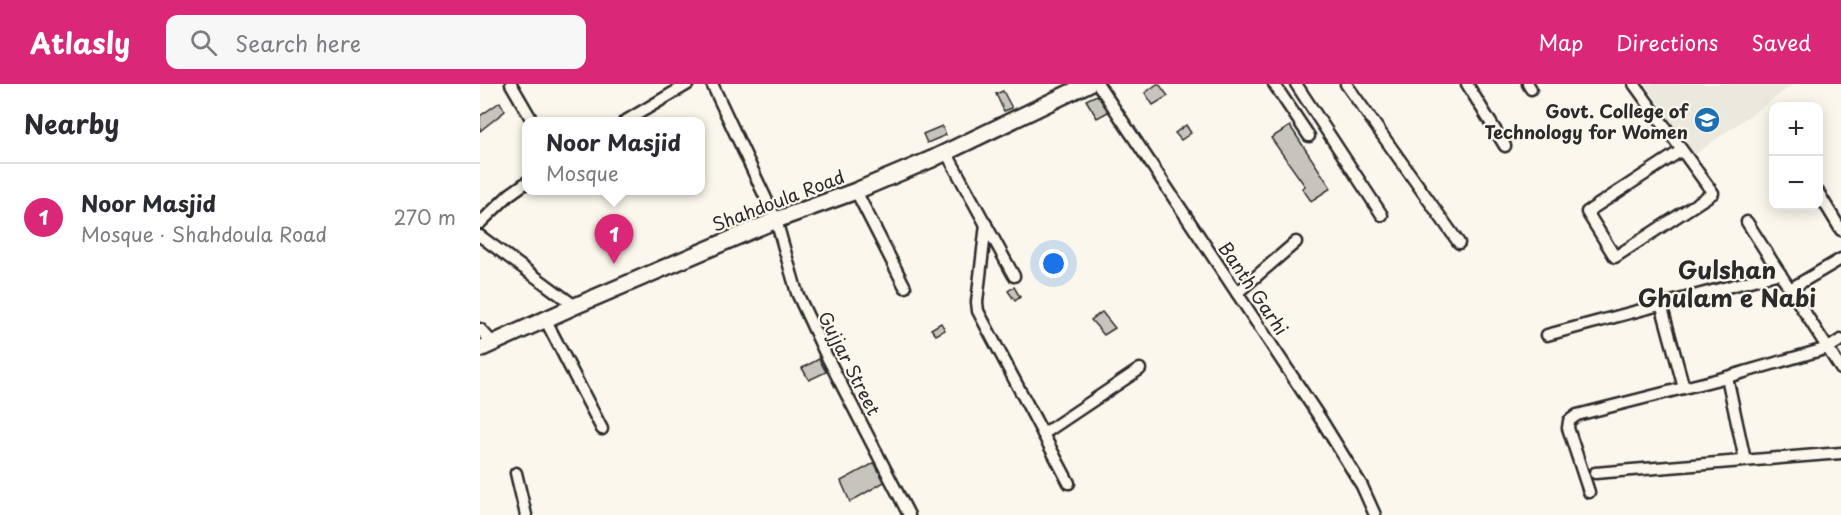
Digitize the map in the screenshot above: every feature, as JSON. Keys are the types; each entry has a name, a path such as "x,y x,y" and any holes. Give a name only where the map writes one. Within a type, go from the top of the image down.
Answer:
{"street":[{"path":"511,84 530,117"},
{"path":"632,117 688,84"},
{"name":"Gujjar Street","path":"712,84 776,220 797,293 825,353 909,515"},
{"name":"Shahdoula Road","path":"486,346 776,220 856,191 946,152 1088,84"},
{"name":"Banth Garhi","path":"1098,84 1339,448 1362,486 1375,515"},
{"path":"1274,84 1309,136"},
{"path":"1296,84 1382,215"},
{"path":"1346,84 1459,243"},
{"path":"1467,84 1505,146"},
{"path":"1634,84 1682,150 1713,193 1615,257 1587,212 1682,150"},
{"path":"946,152 1014,276"},
{"path":"480,223 522,186"},
{"path":"856,191 905,287"},
{"path":"1823,200 1841,230"},
{"path":"1747,222 1841,369"},
{"path":"986,224 977,302 978,311 1069,483"},
{"path":"480,236 575,306"},
{"path":"1237,292 1296,242"},
{"path":"1790,289 1841,259"},
{"path":"1547,334 1780,273"},
{"path":"1661,304 1684,388"},
{"path":"545,319 602,429"},
{"path":"480,329 486,346"},
{"path":"1589,492 1568,428 1569,421 1577,416 1828,348 1841,340"},
{"path":"1042,434 1140,369"},
{"path":"1727,377 1745,460"},
{"path":"1595,473 1841,453"},
{"path":"516,473 526,515"}],"shaded area":[{"name":"Govt. College of Technology for Women","path":"1645,84 1794,84 1694,155"}],"building":[{"path":"1157,84 1168,96 1153,105 1145,93"},
{"path":"1003,91 1012,108 1004,111 996,94"},
{"path":"1099,94 1110,111 1097,118 1086,100"},
{"path":"500,102 505,111 480,131 480,116"},
{"path":"1186,125 1191,133 1181,140 1175,133"},
{"path":"942,126 946,135 927,143 923,134"},
{"path":"1290,126 1331,188 1311,201 1302,188 1305,186 1271,138"},
{"path":"1014,287 1020,297 1015,301 1008,291"},
{"path":"1102,312 1115,328 1104,335 1091,320"},
{"path":"941,323 945,330 936,335 931,329"},
{"path":"819,359 826,372 809,380 802,368"},
{"path":"876,462 886,481 850,502 841,481"}],"place":[{"name":"Govt. College of Technology for Women","path":"1707,120"},
{"name":"Noor Masjid","path":"614,264"}],"district":[{"name":"Gulshan Ghulam e Nabi","path":"1727,283"}]}
